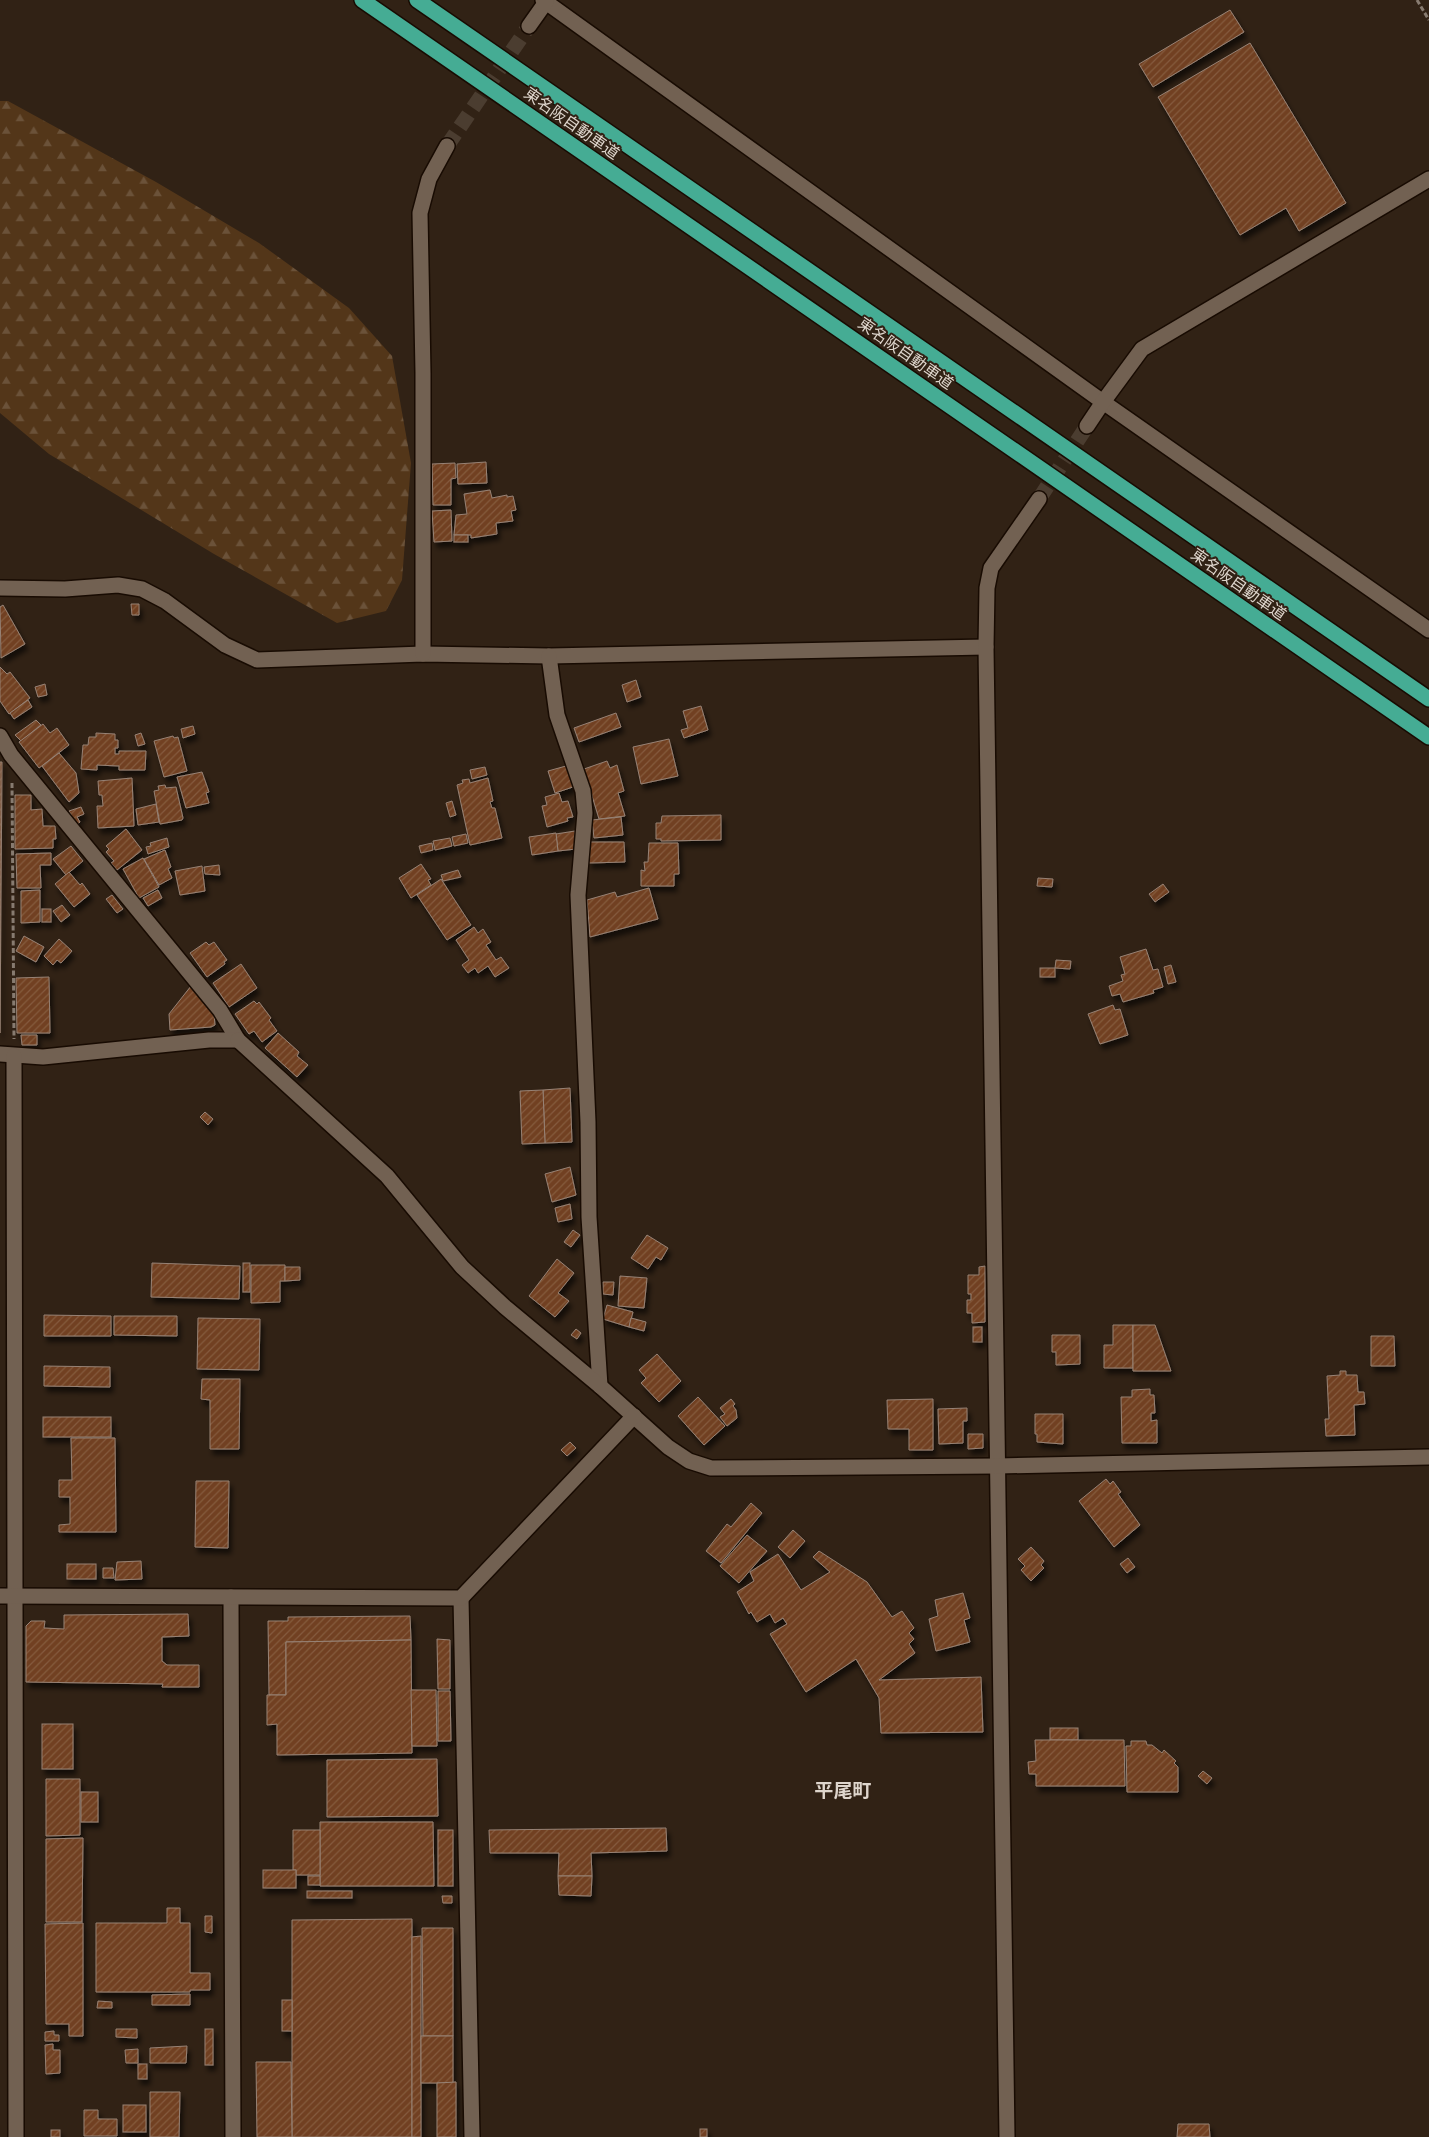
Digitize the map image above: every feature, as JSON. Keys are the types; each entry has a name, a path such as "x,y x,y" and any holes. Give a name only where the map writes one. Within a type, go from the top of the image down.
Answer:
{"highway":[{"name":"東名阪自動車道","path":"362,0 1429,737"},
{"name":"東名阪自動車道","path":"417,0 1429,699"}],"street":[{"path":"529,26 545,1 1103,402 1429,630"},
{"path":"423,654 423,373 420,213 429,179 447,146"},
{"path":"1087,426 1142,349 1429,179"},
{"path":"1007,2137 986,647 987,588 991,568 1039,499"},
{"path":"0,588 64,589 118,585 142,589 166,601 225,646 256,660 423,654 549,656 986,647"},
{"path":"549,656 557,715 583,791 585,813 578,895 588,1122 589,1218 600,1386"},
{"path":"0,736 11,755 220,1010 238,1040 388,1176 462,1267 505,1308 600,1386 668,1447 689,1461 711,1468 998,1466 1429,1457"},
{"path":"16,2137 16,1596 8,1341 7,1055 43,1057 209,1040 238,1040"},
{"path":"472,2137 461,1598 634,1416"},
{"path":"0,1596 461,1598"},
{"path":"232,1597 233,2137"}],"path":[{"path":"1417,0 1429,20"},
{"path":"7,1055 11,755"}],"green space":[{"path":"0,101 8,101 156,182 259,243 349,308 392,356 411,463 402,580 386,611 337,623 214,554 49,454 0,413"}],"building":[{"path":"1230,10 1244,32 1153,87 1139,64"},
{"path":"1250,43 1346,203 1299,231 1286,208 1240,235 1158,97"},
{"path":"486,462 487,483 458,484 457,464"},
{"path":"455,463 456,478 451,479 451,505 433,505 432,464"},
{"path":"490,490 492,498 507,495 507,497 513,496 516,510 511,511 513,521 496,523 497,534 471,538 471,535 454,535 456,515 467,514 464,494"},
{"path":"451,510 452,541 434,542 432,511"},
{"path":"454,535 468,535 468,542 454,542"},
{"path":"131,604 139,604 139,615 132,615"},
{"path":"3,605 25,644 1,658 0,607"},
{"path":"0,667 7,674 10,672 30,698 9,714 0,701"},
{"path":"636,680 641,697 627,702 622,685"},
{"path":"45,684 47,695 38,697 35,687"},
{"path":"28,700 32,707 14,719 10,713"},
{"path":"701,706 708,730 684,738 681,730 688,728 683,711"},
{"path":"616,713 621,727 579,742 574,728"},
{"path":"36,720 41,725 21,741 15,735"},
{"path":"43,724 50,733 57,728 69,745 39,768 19,742"},
{"path":"193,726 195,734 183,738 181,729"},
{"path":"96,733 115,734 115,740 118,740 118,748 115,748 115,754 119,754 119,751 146,751 145,770 119,770 119,766 97,765 97,770 81,769 83,745 88,745 89,737 96,737"},
{"path":"141,733 145,744 138,746 135,735"},
{"path":"173,736 174,738 178,737 187,771 164,777 154,741"},
{"path":"669,739 678,776 641,784 633,747"},
{"path":"59,753 76,773 79,793 69,802 42,766"},
{"path":"607,761 610,768 617,765 624,791 618,793 625,816 599,819 584,769"},
{"path":"0,762 2,762 0,1033"},
{"path":"566,766 573,787 555,793 548,771"},
{"path":"485,767 487,775 472,779 470,770"},
{"path":"202,772 209,792 206,793 209,803 186,808 177,777"},
{"path":"132,778 134,826 98,828 97,806 103,806 102,795 99,795 98,781"},
{"path":"488,778 493,801 490,802 492,808 495,808 502,838 470,845 457,785 463,783 462,780 469,779 470,783"},
{"path":"165,785 166,788 176,787 183,818 182,820 160,824 154,791 159,790 158,786"},
{"path":"559,793 562,802 568,801 573,817 567,818 568,821 547,827 542,806 547,805 545,797"},
{"path":"15,795 31,795 31,810 42,809 43,826 55,826 56,839 53,839 53,848 15,849"},
{"path":"452,801 456,815 450,817 446,803"},
{"path":"156,804 159,822 138,825 136,809"},
{"path":"81,807 84,814 77,817 80,822 77,825 69,811"},
{"path":"721,815 721,840 661,841 661,839 656,839 656,823 661,823 662,816"},
{"path":"621,817 623,835 594,838 592,820"},
{"path":"126,829 142,850 117,870 111,863 114,861 106,852 109,849 106,846"},
{"path":"575,831 576,849 558,851 556,834"},
{"path":"556,833 558,851 532,855 529,837"},
{"path":"466,834 468,843 454,846 452,837"},
{"path":"167,838 169,847 148,854 146,847 151,846 150,843"},
{"path":"450,838 452,846 435,850 433,841"},
{"path":"589,842 624,842 625,862 589,863"},
{"path":"432,843 433,850 421,853 419,846"},
{"path":"649,843 678,843 679,874 674,874 674,886 641,886 641,870 645,871 644,862 648,862"},
{"path":"71,846 83,861 66,875 53,859"},
{"path":"165,850 171,867 168,869 172,878 159,885 144,859"},
{"path":"51,853 51,865 40,865 41,888 17,888 16,854"},
{"path":"143,858 159,887 139,898 123,869"},
{"path":"421,864 431,879 428,880 431,885 411,898 399,878"},
{"path":"219,865 220,875 205,874 204,867"},
{"path":"202,866 205,891 180,895 175,871"},
{"path":"458,870 461,877 443,881 441,875"},
{"path":"69,872 80,885 82,883 90,894 74,907 55,884"},
{"path":"1038,878 1053,879 1052,887 1037,886"},
{"path":"441,879 471,925 447,940 417,895"},
{"path":"1163,884 1169,892 1155,902 1149,894"},
{"path":"649,888 658,919 590,937 587,900 615,892 617,897"},
{"path":"40,890 40,922 21,923 21,891"},
{"path":"158,890 162,898 148,906 143,898"},
{"path":"112,895 123,909 117,913 106,899"},
{"path":"62,905 70,915 61,922 53,911"},
{"path":"42,909 51,909 51,922 42,922"},
{"path":"474,927 478,933 483,929 491,942 486,945 496,960 501,957 509,968 495,977 488,966 478,973 475,968 468,973 462,965 469,960 456,940"},
{"path":"24,936 44,947 36,962 16,951"},
{"path":"59,939 72,951 61,963 57,960 53,965 44,956"},
{"path":"206,942 209,945 214,942 227,960 224,962 225,964 207,977 190,953"},
{"path":"1146,949 1153,970 1158,969 1163,987 1153,990 1154,993 1123,1002 1120,994 1112,996 1109,986 1123,981 1121,975 1125,974 1120,957"},
{"path":"1056,960 1071,961 1070,969 1055,968"},
{"path":"241,964 257,988 229,1007 213,983"},
{"path":"1171,965 1176,982 1168,984 1164,967"},
{"path":"1040,968 1055,968 1055,977 1040,977"},
{"path":"49,977 50,1033 17,1033 16,978"},
{"path":"191,986 214,1014 215,1025 211,1027 170,1030 169,1014"},
{"path":"254,1001 257,1004 259,1002 271,1018 269,1020 277,1031 262,1042 254,1031 249,1034 235,1014"},
{"path":"1113,1005 1115,1010 1120,1009 1128,1035 1100,1044 1088,1014"},
{"path":"278,1033 299,1052 297,1056 308,1065 297,1077 265,1048"},
{"path":"21,1035 37,1035 37,1045 22,1045"},
{"path":"570,1088 572,1142 545,1143 543,1090"},
{"path":"543,1090 545,1143 522,1144 520,1091"},
{"path":"205,1112 213,1119 208,1125 200,1117"},
{"path":"570,1167 576,1195 552,1202 545,1174"},
{"path":"570,1204 572,1219 558,1222 555,1208"},
{"path":"573,1230 580,1235 571,1247 564,1242"},
{"path":"647,1235 668,1248 661,1260 656,1257 648,1269 631,1258"},
{"path":"557,1259 574,1273 558,1293 569,1301 555,1317 529,1296"},
{"path":"152,1263 240,1266 239,1299 151,1297"},
{"path":"243,1263 250,1263 250,1292 243,1292"},
{"path":"251,1265 285,1265 285,1281 280,1281 280,1302 251,1303"},
{"path":"985,1266 985,1322 972,1323 972,1313 967,1313 967,1300 971,1300 971,1294 968,1294 968,1275 979,1275 979,1267"},
{"path":"285,1267 300,1267 300,1280 285,1281"},
{"path":"620,1276 647,1278 644,1308 618,1306"},
{"path":"603,1282 614,1282 613,1295 603,1294"},
{"path":"607,1305 633,1312 629,1327 603,1319"},
{"path":"44,1315 111,1316 111,1336 44,1336"},
{"path":"114,1316 177,1316 177,1336 114,1335"},
{"path":"198,1318 260,1319 259,1370 197,1369"},
{"path":"631,1318 646,1322 644,1331 629,1327"},
{"path":"1113,1325 1133,1325 1133,1368 1104,1368 1104,1345 1113,1345"},
{"path":"1133,1325 1155,1325 1171,1371 1133,1371"},
{"path":"973,1327 982,1327 982,1342 973,1342"},
{"path":"576,1329 581,1333 577,1339 571,1335"},
{"path":"1052,1335 1080,1335 1080,1364 1056,1365 1056,1352 1052,1352"},
{"path":"1371,1336 1394,1336 1395,1366 1371,1366"},
{"path":"657,1354 681,1381 659,1402 641,1383 646,1378 639,1370"},
{"path":"44,1366 110,1367 110,1387 44,1386"},
{"path":"1340,1371 1346,1371 1346,1375 1357,1375 1358,1392 1364,1392 1365,1404 1354,1405 1355,1435 1326,1436 1325,1419 1329,1419 1327,1376 1340,1375"},
{"path":"202,1379 240,1379 239,1449 210,1449 210,1400 201,1399"},
{"path":"1150,1389 1150,1395 1154,1395 1155,1413 1151,1413 1151,1421 1157,1420 1157,1443 1122,1443 1121,1397 1132,1397 1132,1390"},
{"path":"698,1397 725,1426 704,1445 678,1416"},
{"path":"731,1399 735,1404 733,1406 736,1410 737,1418 727,1426 720,1417 725,1414 720,1408"},
{"path":"933,1399 933,1450 909,1450 909,1429 888,1429 887,1400"},
{"path":"967,1408 967,1421 963,1421 963,1443 939,1444 938,1409"},
{"path":"1035,1414 1063,1414 1063,1444 1037,1442"},
{"path":"43,1417 111,1417 111,1437 43,1437"},
{"path":"968,1434 983,1434 983,1448 968,1449"},
{"path":"71,1438 115,1438 116,1532 59,1532 59,1525 70,1524 70,1497 59,1497 59,1480 72,1480"},
{"path":"570,1442 576,1448 567,1456 561,1450"},
{"path":"1106,1479 1110,1484 1113,1481 1121,1492 1118,1494 1140,1525 1114,1547 1079,1501"},
{"path":"196,1481 229,1481 228,1548 195,1547"},
{"path":"751,1503 762,1513 721,1563 706,1551 727,1524 731,1527"},
{"path":"793,1530 805,1541 790,1558 778,1547"},
{"path":"747,1535 767,1551 739,1583 720,1566"},
{"path":"1031,1547 1044,1561 1041,1565 1044,1568 1031,1581 1021,1570 1025,1566 1018,1559"},
{"path":"819,1551 867,1582 892,1617 902,1611 914,1628 909,1633 914,1639 909,1644 915,1653 879,1680 981,1677 983,1732 881,1733 879,1698 856,1659 806,1692 770,1634 787,1624 783,1618 775,1623 770,1614 757,1622 751,1612 749,1614 737,1592 754,1581 750,1572 778,1554 801,1590 830,1572 813,1557"},
{"path":"1128,1558 1135,1567 1127,1573 1120,1564"},
{"path":"141,1561 142,1579 115,1580 117,1562"},
{"path":"67,1564 96,1564 96,1579 67,1579"},
{"path":"103,1568 113,1568 114,1578 103,1578"},
{"path":"963,1593 970,1618 964,1620 970,1642 936,1651 929,1619 938,1616 935,1600"},
{"path":"188,1614 189,1636 162,1637 162,1661 167,1665 199,1665 199,1687 162,1687 163,1684 26,1682 26,1626 31,1621 45,1621 44,1628 64,1629 64,1615"},
{"path":"410,1616 411,1640 286,1642 286,1695 269,1695 268,1621 288,1621 288,1617"},
{"path":"437,1639 450,1640 450,1689 438,1689"},
{"path":"411,1640 412,1753 277,1755 277,1724 267,1725 267,1695 286,1695 286,1642"},
{"path":"411,1690 436,1690 437,1746 412,1746"},
{"path":"438,1691 450,1691 451,1741 438,1741"},
{"path":"42,1724 73,1724 73,1769 42,1769"},
{"path":"1050,1728 1078,1728 1078,1740 1050,1740"},
{"path":"1035,1740 1124,1740 1125,1786 1036,1786 1036,1774 1029,1774 1028,1762 1036,1761"},
{"path":"1131,1741 1146,1741 1147,1745 1152,1745 1162,1753 1164,1750 1176,1761 1174,1763 1178,1767 1178,1792 1127,1792 1126,1746 1131,1746"},
{"path":"437,1759 438,1816 327,1817 327,1760"},
{"path":"1203,1771 1212,1778 1207,1784 1198,1776"},
{"path":"46,1779 80,1779 80,1835 46,1836"},
{"path":"81,1792 98,1792 98,1822 81,1822"},
{"path":"320,1822 433,1822 434,1886 320,1886"},
{"path":"666,1828 667,1851 591,1853 592,1876 558,1876 559,1853 490,1853 489,1830"},
{"path":"293,1830 320,1830 320,1875 296,1875 296,1870 293,1870"},
{"path":"438,1830 453,1830 453,1886 438,1886"},
{"path":"83,1838 82,1922 46,1922 46,1839"},
{"path":"263,1870 296,1870 296,1888 263,1888"},
{"path":"308,1876 320,1876 320,1885 308,1885"},
{"path":"558,1876 592,1876 591,1896 559,1895"},
{"path":"307,1891 352,1891 352,1898 307,1898"},
{"path":"442,1896 452,1896 452,1903 443,1903"},
{"path":"167,1908 180,1908 180,1923 190,1923 190,1973 210,1973 210,1990 190,1990 190,1992 96,1992 96,1923 167,1923"},
{"path":"205,1916 212,1916 212,1933 205,1932"},
{"path":"412,1919 412,2137 292,2137 292,1920"},
{"path":"83,1923 83,2036 69,2036 69,2024 46,2024 45,1924"},
{"path":"422,1928 453,1928 453,2036 423,2036"},
{"path":"421,1936 421,2137 412,2137 412,1937"},
{"path":"190,1994 190,2005 152,2005 152,1995"},
{"path":"282,2000 292,2000 292,2031 282,2031"},
{"path":"98,2001 112,2002 112,2008 97,2008"},
{"path":"116,2029 137,2029 137,2038 116,2037"},
{"path":"205,2029 213,2029 213,2065 205,2065"},
{"path":"54,2031 54,2035 59,2035 59,2041 45,2041 45,2032"},
{"path":"421,2036 453,2036 453,2083 421,2083"},
{"path":"53,2044 53,2050 60,2050 60,2073 46,2074 45,2045"},
{"path":"187,2046 186,2063 150,2063 150,2048"},
{"path":"138,2049 138,2063 126,2063 125,2050"},
{"path":"256,2062 291,2062 292,2137 257,2137"},
{"path":"138,2064 147,2064 147,2079 138,2079"},
{"path":"456,2082 456,2137 437,2137 437,2083"},
{"path":"150,2092 180,2092 179,2137 150,2137"},
{"path":"123,2105 146,2105 146,2132 123,2132"},
{"path":"84,2110 98,2110 98,2119 117,2119 117,2136 84,2136"},
{"path":"1178,2124 1209,2124 1210,2137 1177,2137"},
{"path":"700,2129 707,2129 707,2137 700,2137"},
{"path":"51,2130 60,2130 60,2137 51,2137"}],"tunnel":[{"path":"447,146 529,26"},
{"path":"1039,499 1087,426"}],"district":[{"name":"平尾町","path":"843,1790"}]}
